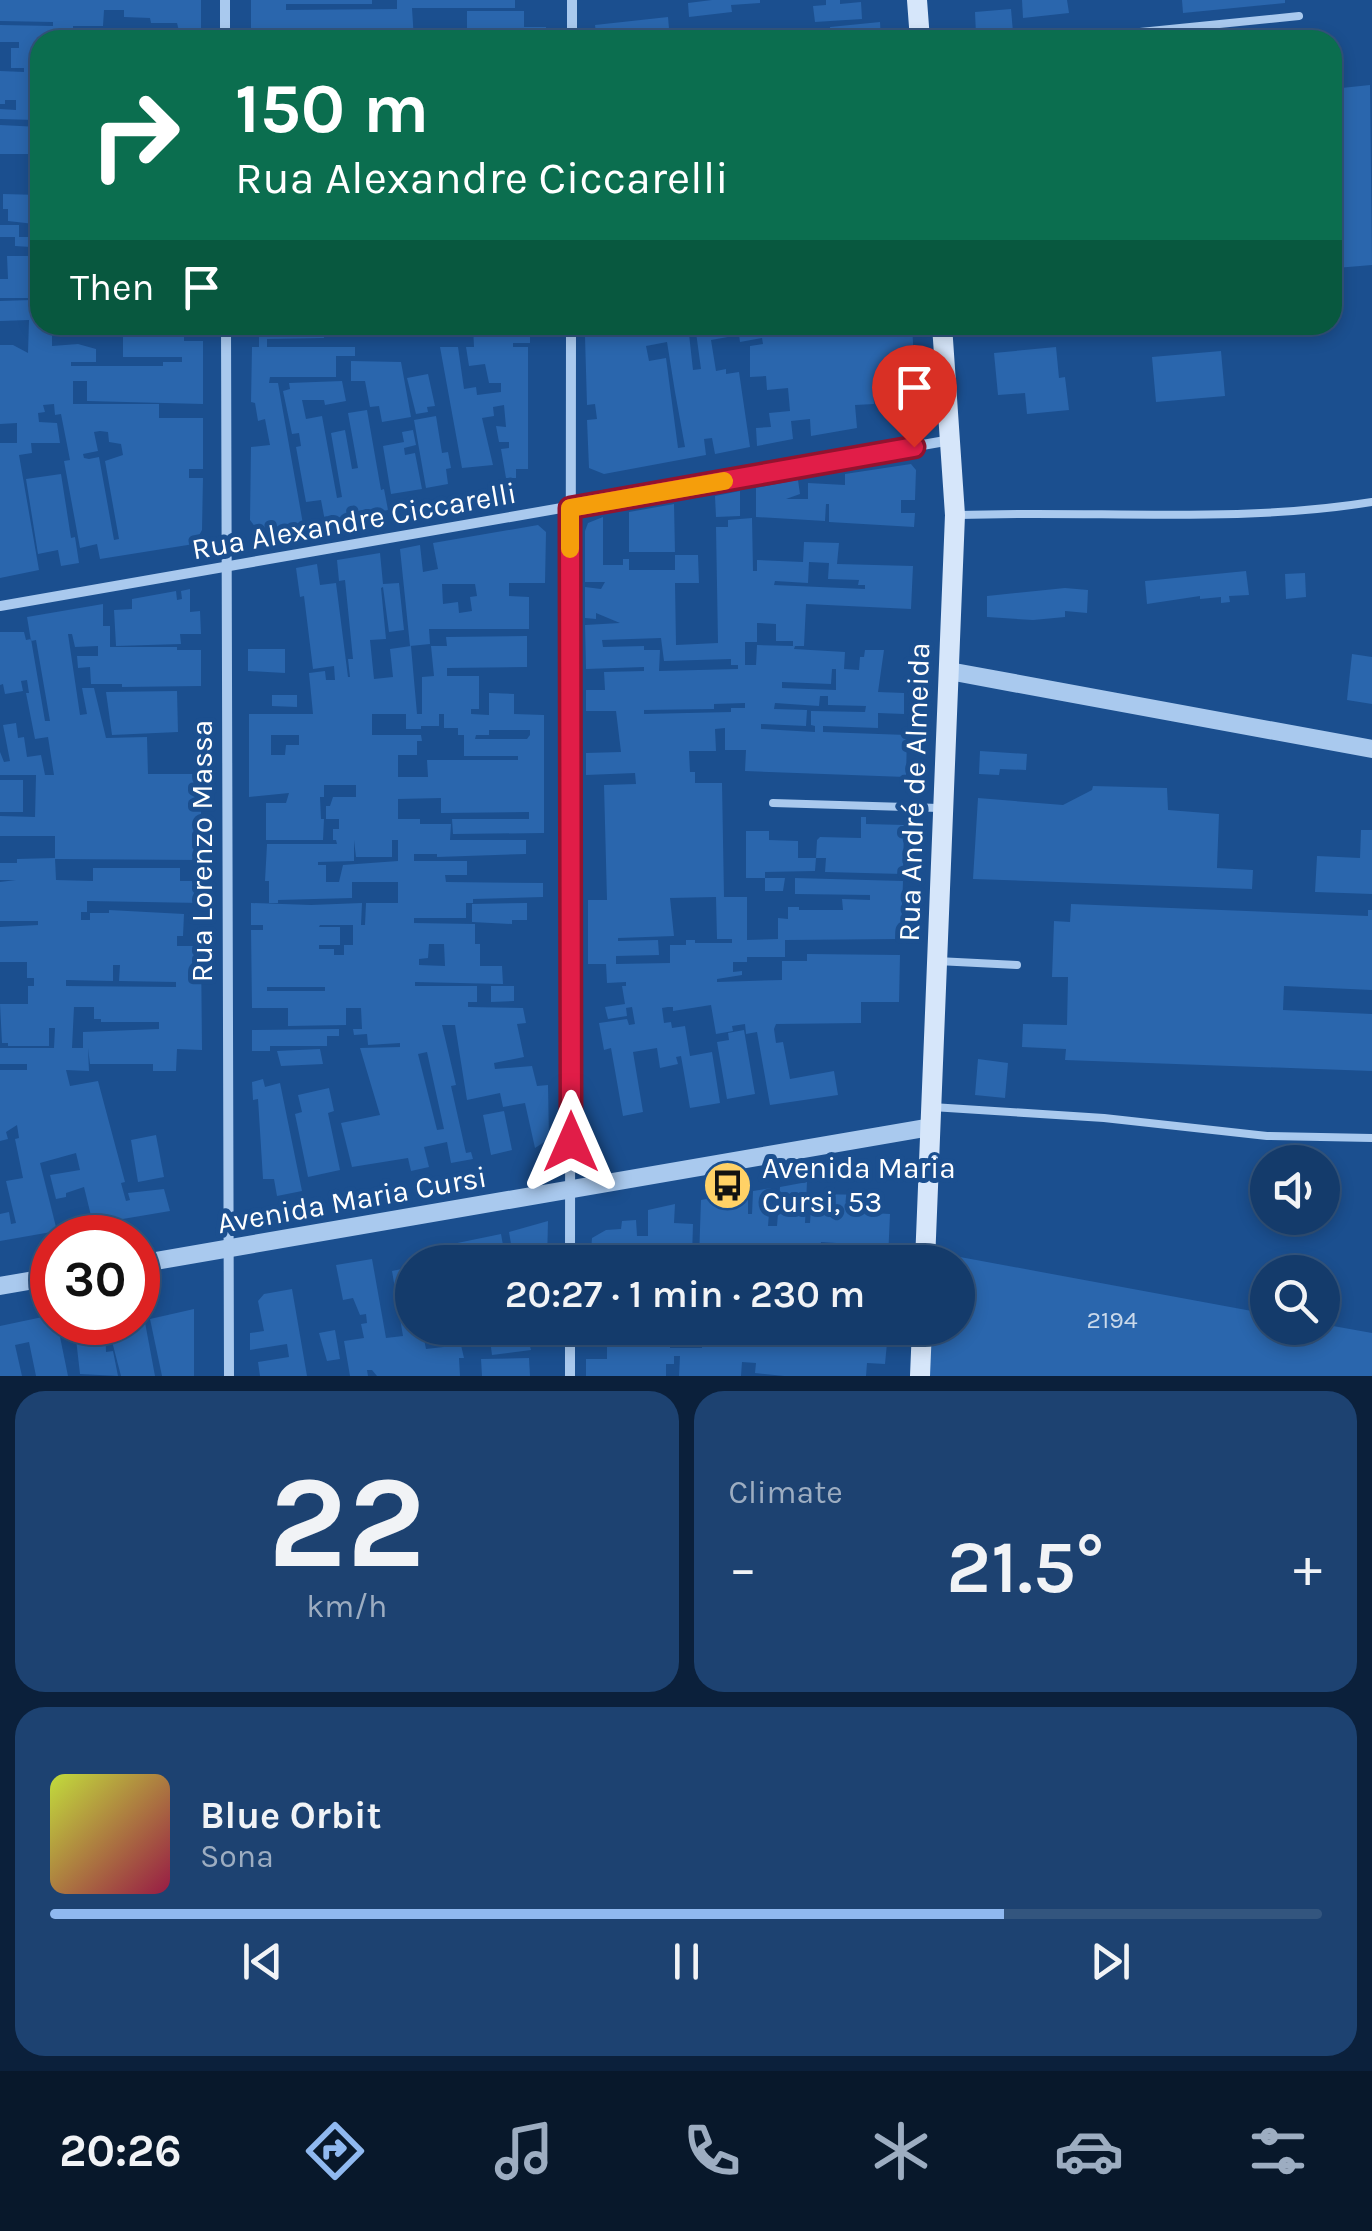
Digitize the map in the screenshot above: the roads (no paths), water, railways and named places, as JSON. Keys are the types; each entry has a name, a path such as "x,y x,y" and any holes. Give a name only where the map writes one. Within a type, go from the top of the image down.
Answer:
{"main road":[{"path":"917,0 919,30"},
{"name":"Rua André de Almeida","path":"926,1245 955,515 943,335"},
{"path":"920,1376 921,1345"}],"street":[{"path":"225,0 225,30"},
{"path":"572,0 572,30"},
{"name":"Rua Lorenzo Massa","path":"226,335 229,1376"},
{"path":"570,1245 571,335"},
{"name":"Rua Alexandre Ciccarelli","path":"0,606 952,440"},
{"path":"950,671 1372,748"},
{"name":"Avenida Maria Cursi","path":"160,1260 570,1189 931,1117"},
{"path":"0,1286 30,1281"},
{"path":"570,1345 570,1376"}],"lane":[{"path":"1160,30 1299,16"},
{"path":"955,515 1324,510 1372,502"},
{"path":"773,803 944,808"},
{"path":"938,961 1017,965"},
{"path":"931,1117 1104,1118 1267,1136 1372,1138"}],"place":[{"name":"Avenida Maria Cursi, 53","path":"727,1185"}]}
